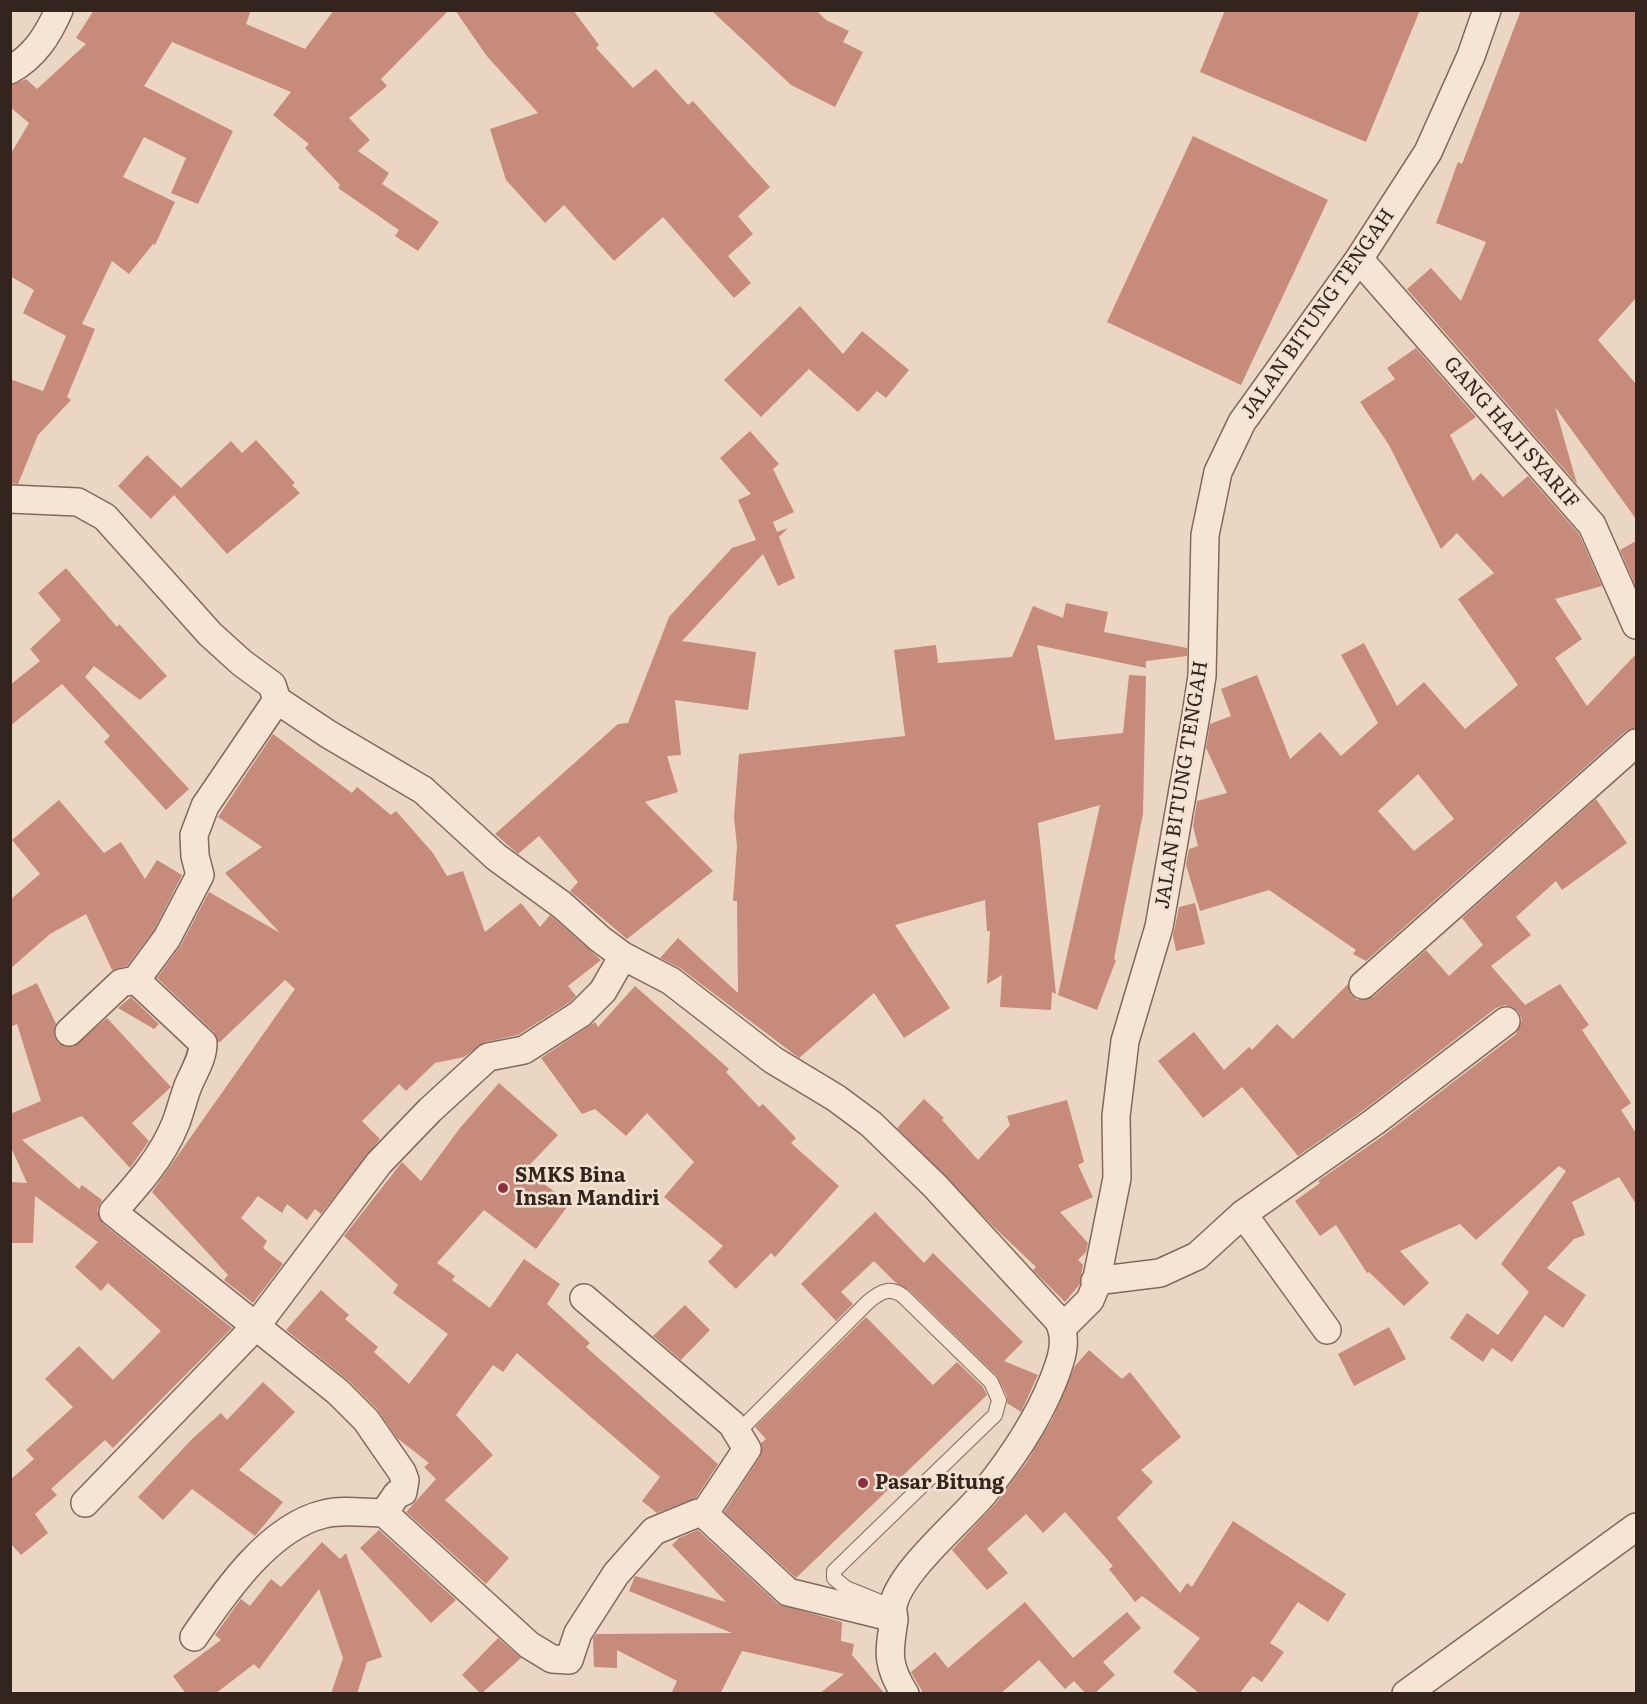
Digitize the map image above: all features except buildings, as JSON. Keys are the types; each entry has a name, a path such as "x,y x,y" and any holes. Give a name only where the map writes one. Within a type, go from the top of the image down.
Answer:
{"street":[{"path":"10,70 33,54 46,37 59,10"},
{"name":"JALAN BITUNG TENGAH","path":"1062,1328 1090,1300 1117,1178 1116,1116 1125,1041 1159,927 1202,676 1205,535 1218,472 1242,422 1359,259 1428,152 1471,56 1487,10"},
{"name":"GANG HAJI SYARIF","path":"1359,259 1592,525 1636,625"},
{"path":"10,499 78,502 105,517 210,634 242,663 272,685 277,700 436,800 496,857 547,892 600,939 623,956 671,981 773,1060 836,1098 871,1124 918,1168 1051,1311 1062,1328 1064,1344 1046,1397 1028,1434 981,1496 916,1566 893,1612 889,1653 893,1671 904,1694"},
{"path":"69,1032 121,983 136,980 167,938 200,875 195,856 194,835 205,806 277,700"},
{"path":"1363,985 1636,743"},
{"path":"85,1503 256,1326 379,1163 430,1110 488,1058 524,1050 580,1014 603,992 623,956"},
{"path":"136,980 203,1043 203,1051 174,1126 162,1149 142,1180 113,1212 338,1392 366,1420 402,1472 405,1480 403,1492 397,1494 384,1513"},
{"path":"1095,1281 1149,1275 1177,1267 1197,1256 1243,1214 1374,1122 1506,1021"},
{"path":"1243,1214 1327,1330"},
{"path":"584,1298 732,1424 747,1449 704,1514"},
{"path":"194,1637 223,1595 258,1557 289,1529 327,1513 384,1513 529,1645 552,1659 569,1660 578,1634 603,1592 654,1531 698,1513 704,1514 788,1592 893,1612"},
{"path":"1421,1689 1636,1527"}],"lane":[{"path":"736,1434 868,1302 884,1291 897,1292 903,1296 991,1382 999,1400 995,1415 834,1571 834,1578 846,1588 893,1612"}],"place":[{"name":"SMKS Bina Insan Mandiri","path":"503,1188"},
{"name":"Pasar Bitung","path":"863,1483"}]}
